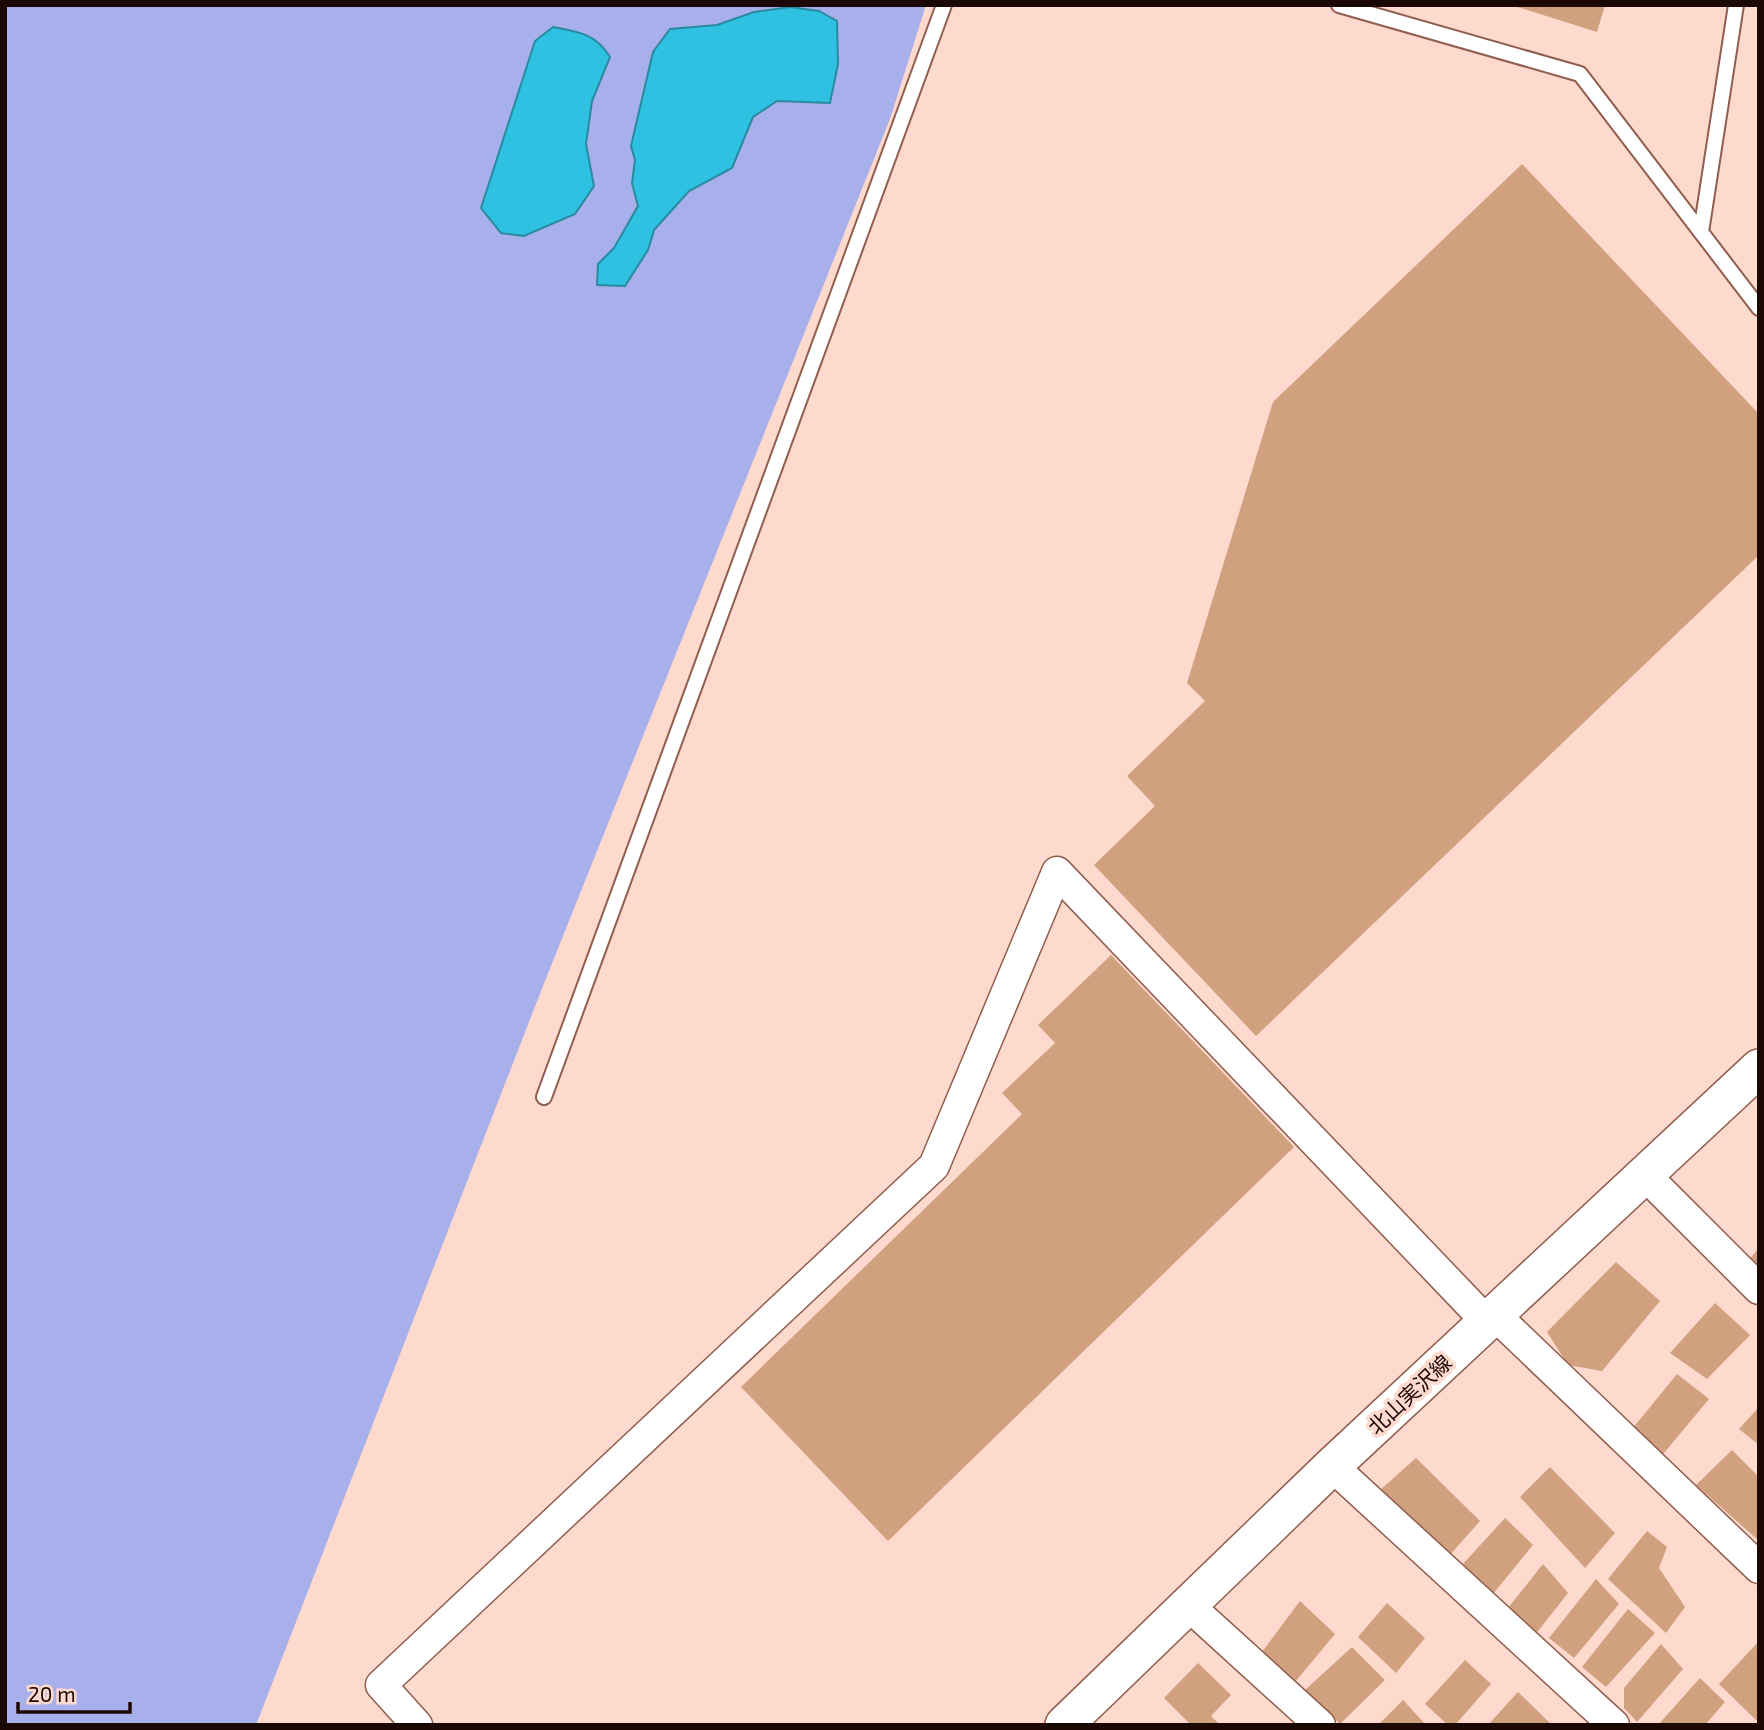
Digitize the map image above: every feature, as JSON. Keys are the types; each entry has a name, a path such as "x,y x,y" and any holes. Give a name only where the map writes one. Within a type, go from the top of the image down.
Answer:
{"street":[{"path":"417,1725 381,1685 934,1167 1057,872 1491,1318 1759,1568"},
{"name":"北山実沢線","path":"1064,1725 1332,1466 1759,1068"},
{"path":"1644,1174 1759,1289"},
{"path":"1332,1466 1614,1725"},
{"path":"1188,1605 1320,1725"}],"lane":[{"path":"544,1097 944,5"},
{"path":"1339,5 1580,74 1759,308"},
{"path":"1701,232 1736,5"}],"shaded area":[{"path":"5,5 926,5 890,119 541,991 256,1725 5,1725"},
{"path":"790,7 819,11 837,21 838,64 830,103 777,101 753,117 732,168 689,191 654,230 648,250 625,286 597,285 598,264 614,248 638,206 632,183 635,160 631,146 653,52 670,29 717,25 754,12"},
{"path":"553,27 593,39 610,57 592,101 586,144 594,186 575,214 524,236 501,233 481,208 535,41"}],"building":[{"path":"1511,5 1605,5 1597,32"},
{"path":"1522,164 1759,414 1759,555 1256,1036 1094,865 1155,806 1127,776 1205,701 1187,683 1273,402"},
{"path":"1111,955 1294,1147 888,1541 741,1387 1022,1114 1002,1093 1055,1043 1038,1025"},
{"path":"1759,1248 1759,1272 1747,1262"},
{"path":"1616,1262 1660,1301 1602,1371 1568,1365 1547,1332"},
{"path":"1715,1303 1750,1335 1707,1379 1670,1353"},
{"path":"1677,1374 1709,1399 1659,1459 1628,1434"},
{"path":"1759,1407 1759,1445 1739,1429"},
{"path":"1732,1450 1759,1477 1759,1541 1696,1485"},
{"path":"1416,1458 1480,1521 1449,1556 1379,1491"},
{"path":"1550,1467 1615,1533 1585,1568 1520,1497"},
{"path":"1505,1518 1533,1545 1493,1594 1463,1564"},
{"path":"1647,1531 1667,1547 1659,1568 1685,1607 1666,1633 1608,1579"},
{"path":"1543,1564 1568,1593 1535,1635 1508,1608"},
{"path":"1596,1579 1619,1604 1574,1658 1549,1638"},
{"path":"1300,1601 1335,1634 1295,1682 1262,1652"},
{"path":"1387,1603 1425,1638 1396,1673 1358,1637"},
{"path":"1628,1609 1655,1633 1606,1687 1582,1667"},
{"path":"1759,1641 1759,1723 1719,1684"},
{"path":"1661,1644 1683,1669 1637,1722 1624,1708 1624,1688"},
{"path":"1352,1647 1385,1680 1340,1724 1305,1690"},
{"path":"1465,1660 1491,1684 1455,1725 1448,1725 1425,1704"},
{"path":"1198,1663 1231,1695 1211,1716 1220,1725 1191,1725 1164,1698"},
{"path":"1700,1678 1725,1702 1705,1725 1658,1725"},
{"path":"1518,1692 1552,1725 1488,1725"},
{"path":"1403,1700 1426,1725 1378,1725"}]}
